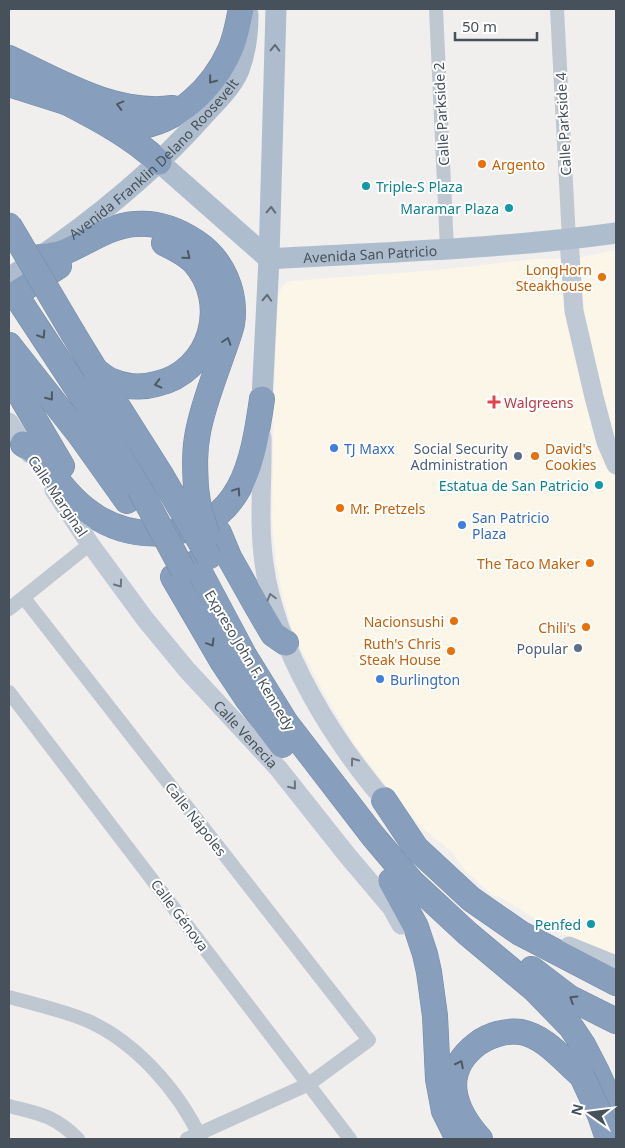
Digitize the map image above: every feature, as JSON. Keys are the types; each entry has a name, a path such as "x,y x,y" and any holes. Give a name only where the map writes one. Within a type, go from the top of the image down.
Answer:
{"highway":[{"path":"112,126 133,128 162,120 186,106 206,88 217,74 231,48 241,9"},
{"path":"9,58 101,100 132,108 159,110 186,106"},
{"path":"9,73 112,126 142,147 159,162"},
{"path":"9,84 69,103"},
{"path":"40,257 61,253 101,233 124,225 137,224 152,224 176,230 200,244 214,256 224,274 231,294 232,324 211,387 195,451 203,494 229,557 273,634 286,643"},
{"path":"9,225 96,371 144,486"},
{"path":"96,371 111,381 129,386 147,386 165,382 182,374 196,362 206,346 212,329 214,310 211,292 204,275 192,260 178,249 160,242 142,239 124,241 60,266 11,290 144,486 190,567 246,628 300,717 328,756 414,863 439,888 534,971 570,998 616,1022"},
{"name":"Expreso John F. Kennedy","path":"9,345 80,435 144,486 190,567 286,723 373,836 426,896 534,989 571,1027 583,1044 600,1115 608,1139"},
{"path":"9,376 53,453 75,486 96,510 117,527"},
{"path":"23,444 38,454 62,485 94,516 117,527 141,533 188,530 199,526 216,514 237,492 243,482 257,437 262,399"},
{"path":"190,567 209,540 199,509 203,494"},
{"name":"Expreso John F. Kennedy","path":"190,567 187,601 222,661 248,700 324,800 370,858 416,908 529,1003 590,1074 616,1114"},
{"path":"384,800 416,848 471,899 520,933 613,975"},
{"path":"391,881 416,927 425,954 435,1016 438,1080 444,1111 458,1139"},
{"path":"401,925 409,943 414,965 430,1099 435,1118 449,1139"},
{"path":"480,1139 470,1128 461,1113 454,1088 454,1077 458,1064 482,1040 503,1032 520,1032 549,1045 590,1074"},
{"path":"601,1139 616,1131"}],"main road":[{"name":"Avenida Franklin Delano Roosevelt","path":"11,290 40,257 113,202 159,162 211,108 230,85 246,50 248,9"},
{"path":"262,399 269,259 276,9"},
{"path":"159,162 269,259"},
{"name":"Avenida San Patricio","path":"269,259 568,240 616,233"}],"street":[{"name":"Calle Parkside 2","path":"436,9 447,249"},
{"name":"Calle Parkside 4","path":"557,9 568,240"},
{"path":"568,240 574,311 586,368 606,442 616,465"},
{"path":"262,399 261,533 268,590 286,643 308,688 331,728 384,800"},
{"name":"Calle Marginal","path":"9,422 90,544"},
{"path":"9,609 90,544"},
{"name":"Calle Venecia","path":"90,544 151,626 188,670 278,768 391,907 401,925"},
{"name":"Calle Nápoles","path":"24,598 369,1040 309,1084"},
{"name":"Calle Génova","path":"9,692 350,1139"},
{"path":"9,997 56,1009 88,1021 117,1037 166,1081 196,1138 309,1084"},
{"path":"9,1106 49,1117 64,1126 78,1139"}],"shaded area":[{"path":"616,250 616,956 578,942 502,898 492,895 466,871 451,851 421,827 387,787 354,744 325,695 293,634 276,563 272,519 278,296 282,286 287,282 437,270 536,259 577,258"}],"place":[{"name":"Argento","path":"482,164"},
{"name":"Triple-S Plaza","path":"366,186"},
{"name":"Maramar Plaza","path":"509,208"},
{"name":"LongHorn Steakhouse","path":"602,277"},
{"name":"Walgreens","path":"494,402"},
{"name":"TJ Maxx","path":"334,448"},
{"name":"Social Security Administration","path":"518,456"},
{"name":"David's Cookies","path":"535,456"},
{"name":"Estatua de San Patricio","path":"599,485"},
{"name":"Mr. Pretzels","path":"340,508"},
{"name":"San Patricio Plaza","path":"462,525"},
{"name":"The Taco Maker","path":"590,563"},
{"name":"Nacionsushi","path":"454,621"},
{"name":"Chili's","path":"586,627"},
{"name":"Popular","path":"578,648"},
{"name":"Ruth's Chris Steak House","path":"451,651"},
{"name":"Burlington","path":"380,679"},
{"name":"Penfed","path":"591,924"}]}
